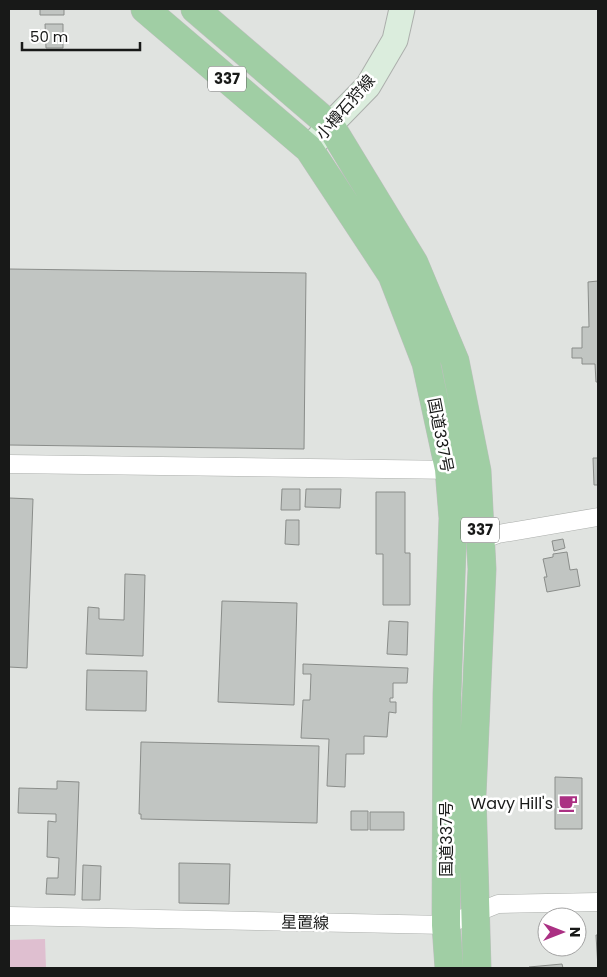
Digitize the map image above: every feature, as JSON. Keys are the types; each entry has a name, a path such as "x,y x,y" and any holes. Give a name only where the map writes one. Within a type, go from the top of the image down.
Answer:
{"highway":[{"name":"国道337号","path":"145,9 309,149 392,275 426,363 449,469 453,518 447,694 446,925 449,968"},
{"name":"国道337号","path":"195,9 330,124 414,263 455,361 477,471 481,540 482,570 472,795 477,968"}],"main road":[{"name":"小樽石狩線","path":"309,149 330,124 368,86 395,40 402,9"}],"street":[{"path":"9,464 449,469 477,471"},
{"path":"481,540 498,534 598,517"},
{"name":"星置線","path":"9,916 446,925 498,904 598,902"}],"shaded area":[{"path":"45,939 46,968 9,968 9,940"}],"building":[{"path":"40,9 64,9 64,15 40,15"},
{"path":"45,24 63,24 63,48 46,48"},
{"path":"9,269 306,273 304,449 9,445"},
{"path":"598,281 598,382 596,382 595,364 582,364 582,358 572,358 572,348 582,348 582,327 589,327 588,282"},
{"path":"593,458 598,458 598,485 594,485"},
{"path":"282,489 300,489 300,510 281,510"},
{"path":"306,489 341,489 340,508 305,507"},
{"path":"376,492 405,492 405,553 410,553 410,605 383,605 383,554 376,554"},
{"path":"9,498 33,499 27,668 9,667"},
{"path":"286,520 299,520 299,545 285,544"},
{"path":"563,539 565,548 554,551 552,541"},
{"path":"567,552 570,570 577,569 580,586 547,592 544,577 547,577 543,559 553,557 553,554"},
{"path":"125,574 145,575 143,656 86,654 88,607 99,608 99,619 124,620"},
{"path":"222,601 297,603 294,705 218,702"},
{"path":"389,621 408,622 407,655 387,654"},
{"path":"303,664 408,668 407,683 393,683 393,698 390,698 390,702 396,702 396,713 389,712 387,737 364,736 364,754 346,754 345,787 327,786 329,739 301,738 303,700 310,700 311,674 303,674"},
{"path":"87,670 147,671 146,711 86,710"},
{"path":"141,742 319,746 317,823 141,819 141,814 139,814"},
{"name":"Wavy Hill's","path":"555,777 582,778 582,829 555,829"},
{"path":"57,781 79,782 75,895 46,894 47,878 58,878 59,858 47,857 48,821 56,822 56,814 18,813 19,788 57,789"},
{"path":"351,811 368,811 368,830 351,830"},
{"path":"370,812 404,812 404,830 370,830"},
{"path":"179,863 230,864 229,904 179,903"},
{"path":"83,865 101,866 100,900 82,900"},
{"path":"596,935 598,935 598,968"},
{"path":"562,964 563,968 529,968 529,967"}],"place":[{"name":"Wavy Hill's","path":"568,803"}]}
